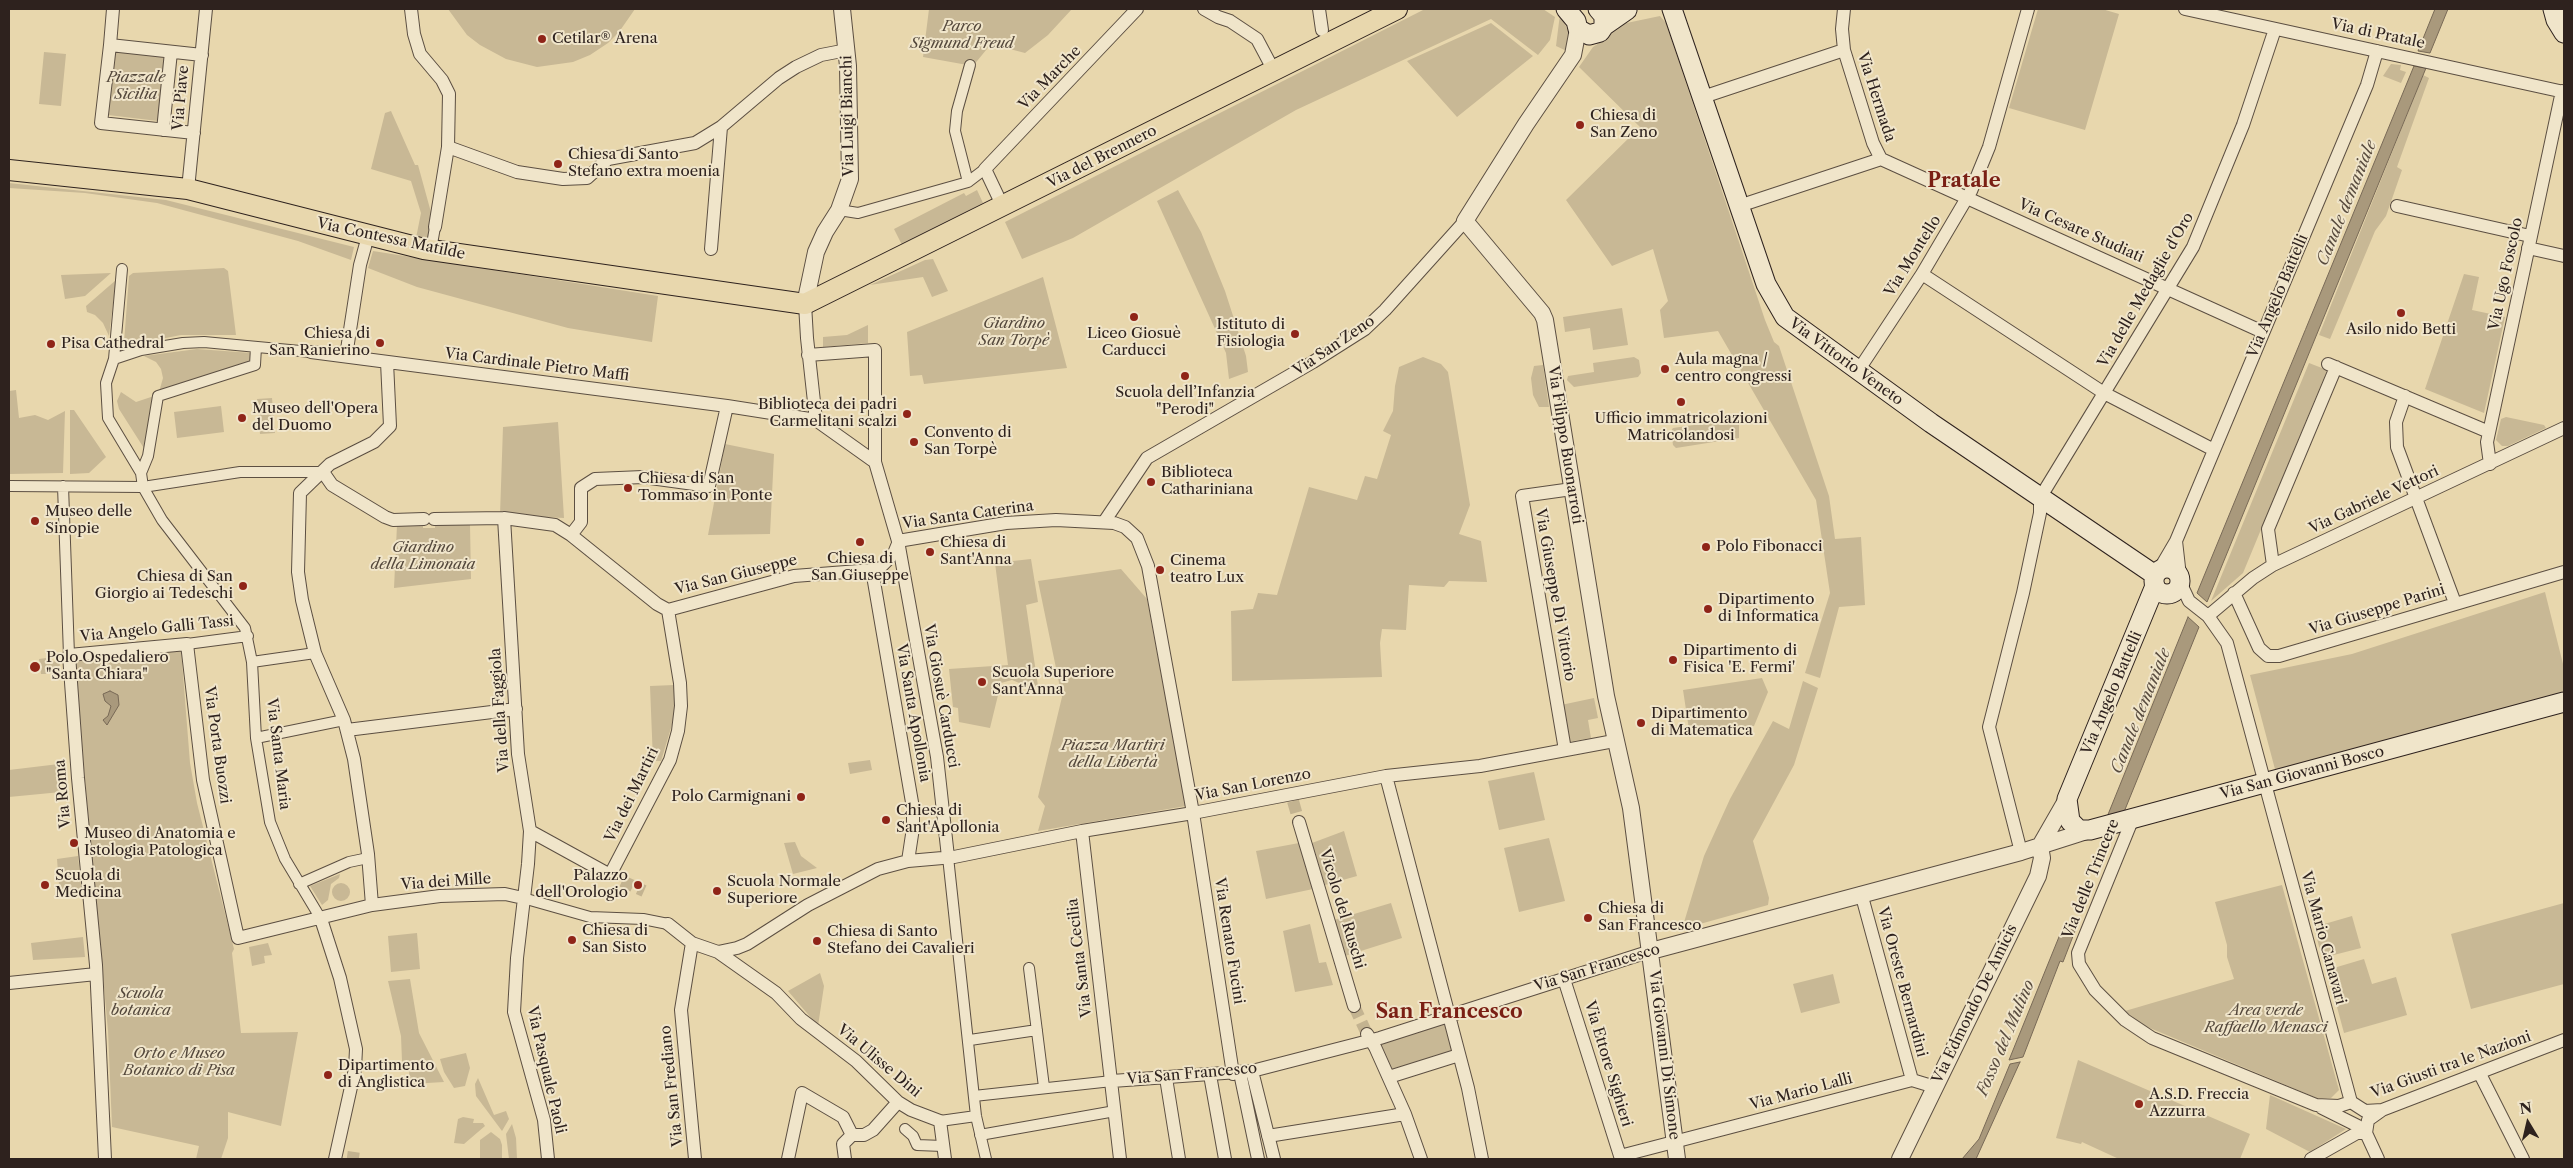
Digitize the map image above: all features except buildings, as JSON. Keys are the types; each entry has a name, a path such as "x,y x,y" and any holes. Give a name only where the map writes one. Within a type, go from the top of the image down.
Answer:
{"main road":[{"name":"Via del Brennero","path":"805,304 1397,9"},
{"path":"1588,18 1630,9"},
{"name":"Via Vittorio Veneto","path":"1672,9 1766,284 1785,317 1858,371 2157,577"},
{"name":"Via Contessa Matilde","path":"9,170 188,189 368,236 431,250 805,304"},
{"path":"2157,577 2160,592 2168,594 2176,591 2180,580"},
{"name":"Via Angelo Battelli","path":"2067,799 2157,577"},
{"name":"Via San Giovanni Bosco","path":"2097,829 2564,702"},
{"path":"2067,799 2071,824 2079,830 2097,829"}],"street":[{"path":"113,9 102,123 194,134"},
{"name":"Via Piave","path":"188,189 206,9"},
{"path":"412,9 414,34 420,54 442,80 448,94 448,147 431,250"},
{"name":"Via Luigi Bianchi","path":"805,304 816,252 825,232 839,210 848,188 850,172 847,50 842,9"},
{"name":"Via Marche","path":"839,210 858,214 968,182 986,169 1138,9"},
{"path":"1204,9 1230,21 1257,39 1274,71"},
{"path":"1319,9 1322,30"},
{"name":"Via Hermada","path":"1844,9 1842,29 1844,50 1873,143 1881,159 1967,198"},
{"name":"Via Montello","path":"1858,371 1922,274 1967,198 1989,147 2028,9"},
{"name":"Via di Pratale","path":"2185,9 2563,92"},
{"name":"Via San Zeno","path":"1104,522 1148,458 1366,329 1385,310 1465,221 1575,50 1588,18"},
{"name":"Via delle Medaglie d'Oro","path":"2040,498 2193,247 2209,212 2243,125 2275,29"},
{"path":"110,45 202,55"},
{"path":"448,147 517,172 575,180 587,178 608,159 687,146 721,127 779,78 796,67 821,55 847,50"},
{"path":"1702,97 1844,50"},
{"name":"Via Angelo Battelli","path":"2157,577 2176,541 2367,85 2377,51"},
{"path":"162,130 171,52"},
{"path":"968,182 955,127 957,111 970,65"},
{"name":"Via Ugo Foscolo","path":"2490,464 2487,446 2489,432 2563,92"},
{"path":"711,248 721,127"},
{"path":"1739,206 1881,159"},
{"path":"986,169 1003,207"},
{"name":"Via Cesare Studiati","path":"1967,198 2263,332"},
{"path":"2397,206 2529,242 2564,256"},
{"name":"Via Filippo Buonarroti","path":"1465,221 1544,316 1606,696 1614,741 1631,808 1651,951"},
{"path":"346,356 360,265 368,236"},
{"path":"122,269 114,359 106,383 108,418 141,473 143,487"},
{"path":"1922,274 2104,393 2214,450"},
{"path":"805,304 808,355 816,420 875,462"},
{"name":"Via Cardinale Pietro Maffi","path":"114,359 140,350 183,343 254,347 346,356 727,406 816,420"},
{"path":"141,473 148,456 158,396 255,364 254,347"},
{"name":"Via Giosuè Carducci","path":"808,355 875,350 875,462 898,541 937,757 948,858"},
{"path":"372,905 368,858 354,759 345,725 315,653 302,600 298,572 300,493 330,464 360,450 387,431 390,426 387,362"},
{"path":"2273,565 2268,529 2332,366 2489,432"},
{"path":"2405,396 2396,425 2397,446 2455,603"},
{"path":"571,535 581,522 581,488 595,478 643,477 709,486 727,406"},
{"name":"Via Gabriele Vettori","path":"2208,616 2234,593 2273,565 2564,428"},
{"path":"9,486 143,487 240,472 323,472"},
{"path":"323,472 336,488 393,520 504,518 555,525 571,535 657,604 668,610"},
{"name":"Via Roma","path":"63,486 69,655 96,974 105,1159"},
{"name":"Via Santa Maria","path":"143,487 178,543 238,616 248,636 252,662 256,738 270,822 285,859 320,919 340,978 356,1049 355,1069 339,1157"},
{"name":"Via Giuseppe Di Vittorio","path":"1565,750 1522,496 1572,488"},
{"path":"2021,852 1989,727 2029,564 2040,513 2040,498"},
{"name":"Via della Faggiola","path":"504,518 518,754 530,831 523,898"},
{"name":"Via Santa Caterina","path":"898,541 1006,523 1056,520 1120,524 1134,534 1145,553 1148,566 1193,813"},
{"path":"872,570 883,566 891,558 898,541"},
{"name":"Via Angelo Battelli","path":"2176,541 2180,580"},
{"name":"Via San Giuseppe","path":"668,610 794,576 872,570"},
{"name":"Via Santa Apollonia","path":"872,570 912,808 913,828 903,863"},
{"name":"Via Giuseppe Parini","path":"2234,593 2258,646 2265,654 2279,656 2564,572"},
{"name":"Via Mario Canavari","path":"2180,580 2192,604 2208,616 2227,643 2351,1102"},
{"name":"Via dei Martiri","path":"530,831 610,875 670,760 678,731 681,706 680,683 668,610"},
{"name":"Via Angelo Galli Tassi","path":"69,655 187,644 248,636"},
{"name":"Via Porta Buozzi","path":"187,644 203,780 238,938"},
{"path":"252,662 315,653"},
{"path":"256,738 345,725 516,709"},
{"name":"Via San Lorenzo","path":"718,952 747,944 841,887 878,869 903,863 948,858 1082,831 1292,798 1386,776 1480,766 1614,741"},
{"path":"1386,776 1449,1015 1482,1159"},
{"name":"Via Angelo Battelli","path":"2040,846 2067,799"},
{"name":"Via Renato Fucini","path":"1193,813 1242,1073"},
{"name":"Via delle Trincere","path":"2127,820 2080,950 2078,959 2084,973 2109,1004 2142,1032 2316,1105 2339,1106 2351,1102"},
{"name":"Vicolo del Ruschi","path":"1299,822 1354,1006"},
{"name":"Via San Giovanni Bosco","path":"2040,846 2097,829"},
{"name":"Via Santa Cecilia","path":"1082,831 1094,948 1112,1081 1120,1159"},
{"name":"Via San Francesco","path":"974,1096 1112,1081 1242,1073 1449,1015 1651,951 2040,846"},
{"name":"Via Edmondo De Amicis","path":"1900,1159 2038,876 2042,858 2040,846"},
{"path":"299,884 349,862 368,858"},
{"path":"948,858 970,1040 976,1116 986,1159"},
{"name":"Via Oreste Bernardini","path":"1861,893 1912,1080"},
{"name":"Via dei Mille","path":"238,938 372,905 440,896 505,894 523,898"},
{"path":"523,898 590,917 642,919 668,924"},
{"name":"Via Pasquale Paoli","path":"523,898 514,999 516,1022 544,1120 548,1159"},
{"name":"Via Ulisse Dini","path":"668,924 692,942 718,952 776,992 801,1019 856,1061 898,1102 910,1110 940,1121 976,1116"},
{"name":"Via San Frediano","path":"692,942 680,1010 695,1159"},
{"name":"Via Giovanni Di Simone","path":"1651,951 1677,1159"},
{"path":"1029,968 1044,1087"},
{"path":"9,982 96,974"},
{"name":"Via Ettore Sighieri","path":"1564,979 1620,1158"},
{"path":"970,1040 1037,1030"},
{"path":"1369,1037 1406,1114 1421,1159"},
{"name":"Via Giusti tra le Nazioni","path":"2351,1102 2365,1111 2382,1110 2480,1074 2564,1040"},
{"path":"1389,1078 1459,1055"},
{"path":"1242,1073 1268,1136 1274,1159"},
{"path":"1242,1073 1258,1159"},
{"path":"2480,1074 2523,1159"},
{"path":"1210,1075 1226,1159"},
{"path":"1166,1078 1179,1159"},
{"path":"1912,1080 1934,1087"},
{"name":"Via Mario Lalli","path":"1620,1158 1912,1080"},
{"path":"788,1159 802,1093 843,1117 852,1135"},
{"path":"845,1159 842,1144 852,1135 864,1135 874,1130 898,1102"},
{"path":"2316,1105 2354,1123 2366,1133 2378,1159"},
{"path":"2366,1133 2368,1120 2382,1110"},
{"path":"980,1135 1115,1111"},
{"path":"1268,1136 1406,1114"},
{"path":"940,1121 946,1159"},
{"path":"905,1129 913,1136 917,1145 943,1146"},
{"path":"2311,1159 2357,1133 2366,1133"}],"green space":[{"name":"Cetilar® Arena","path":"448,9 635,9 619,32 608,43 590,55 573,62 537,67 506,59 480,45 467,35"},
{"name":"Parco Sigmund Freud","path":"929,9 1072,9 1048,35 1025,53 991,44 973,66 923,57"},
{"path":"1425,9 1543,9 1555,17 1550,40 1538,55 1491,19 1296,110 1073,238 1022,259 1005,222"},
{"path":"2038,9 2102,9 2119,14 2085,130 2009,108"},
{"path":"1560,14 1570,35 1569,52 1556,46"},
{"path":"1660,16 1666,23 1765,320 1774,342 1779,346 1829,496 1835,539 1861,537 1865,605 1839,607 1820,678 1805,673 1830,593 1816,500 1718,331 1664,338 1660,310 1668,301 1653,249 1612,266 1566,200 1640,127 1579,67 1593,47 1607,38 1617,25"},
{"path":"1491,23 1533,56 1457,117 1407,61"},
{"path":"44,52 66,54 61,106 39,104"},
{"name":"Piazzale Sicilia","path":"115,52 165,57 158,121 108,115"},
{"path":"2391,64 2401,65 2400,70 2406,72 2401,83 2383,76"},
{"path":"2423,75 2429,78 2397,167 2402,170 2386,216 2375,231 2330,339 2319,335"},
{"path":"391,111 415,165 418,165 432,216 428,240 416,238 421,213 411,181 371,169 385,113"},
{"path":"9,183 166,200 354,247 351,260 298,241 157,203 85,193 9,188"},
{"path":"977,190 983,203 902,245 894,229 964,193 966,196"},
{"path":"1178,190 1201,232 1225,291 1246,356 1248,372 1229,379 1226,353 1157,201"},
{"path":"373,251 658,296 652,342 568,328 417,287 368,268"},
{"path":"933,259 948,291 932,297 923,277 870,285 925,260"},
{"path":"224,268 228,271 236,335 181,335 130,345 124,343 129,276 133,273"},
{"path":"111,273 85,296 65,299 61,275"},
{"path":"2464,274 2479,277 2472,310 2505,317 2484,413 2425,389"},
{"name":"Giardino San Torpè","path":"1043,277 1067,368 924,384 922,375 910,376 907,332"},
{"path":"116,280 109,336 103,323 95,315 87,312 86,306"},
{"path":"1622,308 1628,345 1593,350 1590,328 1565,332 1563,317"},
{"path":"868,325 868,343 823,347 823,337 847,335"},
{"path":"197,349 252,353 252,361 159,392 163,378 161,369 156,362 144,356"},
{"path":"1423,357 1441,364 1448,372 1470,505 1459,534 1481,541 1487,582 1449,581 1444,587 1409,585 1406,630 1382,629 1380,643 1382,677 1232,681 1231,611 1253,609 1258,593 1277,595 1309,487 1357,500 1365,476 1377,479 1391,435 1383,431 1393,411 1399,367"},
{"path":"1634,357 1639,360 1641,373 1638,377 1574,387 1567,380 1568,376 1594,372 1593,363"},
{"path":"2309,363 2327,370 2243,573 2211,601"},
{"path":"1543,365 1549,407 1539,407 1533,395 1531,378 1534,366"},
{"path":"16,390 19,418 35,415 48,420 65,411 63,473 9,474 9,391"},
{"path":"121,392 136,402 154,396 147,453 119,409 117,401"},
{"path":"272,398 275,433 260,434 257,399"},
{"path":"221,406 224,432 177,438 174,412"},
{"path":"70,410 74,410 106,457 89,473 70,474"},
{"path":"2506,417 2544,425 2546,428 2508,446 2502,446 2496,440 2501,419"},
{"path":"1736,419 1739,421 1739,438 1676,448 1673,445 1671,431 1673,428"},
{"path":"558,422 564,518 500,515 503,427"},
{"path":"725,444 774,454 770,534 708,535"},
{"name":"Giardino della Limonaia","path":"423,524 423,528 435,528 435,524 470,525 471,579 394,588 397,525"},
{"path":"1031,559 1038,602 1026,605 1038,686 1029,687 1012,680 1001,683 990,728 959,722 958,708 953,707 949,669 1008,665 995,563"},
{"name":"Piazza Martiri della Libertà","path":"1121,569 1147,599 1186,806 1038,831 1045,806 1038,797 1062,697 1038,581"},
{"path":"2545,592 2564,668 2564,695 2276,773 2250,675 2352,654"},
{"name":"Orto e Museo Botanico di Pisa","path":"181,649 190,763 197,803 234,949 232,953 241,1033 298,1032 281,1126 228,1112 228,1138 221,1159 196,1159 199,1146 112,1127 108,1031 74,660"},
{"path":"46,658 46,662 60,661 59,674 41,674 39,659"},
{"path":"1762,678 1768,692 1754,726 1690,736 1683,690"},
{"path":"1803,681 1818,688 1794,765 1753,841 1769,898 1768,905 1682,929 1704,856 1730,799 1773,721 1789,729"},
{"path":"674,685 676,708 674,718 661,761 653,761 650,686"},
{"path":"1594,698 1598,718 1588,720 1591,738 1568,742 1561,705"},
{"path":"870,760 872,770 850,774 848,763"},
{"path":"59,764 61,792 9,797 9,770"},
{"path":"1534,772 1545,820 1499,830 1488,781"},
{"path":"1344,831 1357,876 1325,885 1312,843"},
{"path":"1549,838 1565,901 1519,912 1504,848"},
{"path":"795,842 801,856 817,868 793,874 784,843"},
{"path":"1299,843 1313,889 1266,899 1256,851"},
{"path":"78,856 82,895 60,898 57,859"},
{"path":"340,874 339,878 331,884 328,900 322,905 310,886"},
{"path":"337,883 345,883 350,888 348,899 337,901 332,896 332,888"},
{"name":"Area verde Raffaello Menasci","path":"2282,885 2339,1090 2331,1098 2317,1098 2145,1026 2125,1011 2234,979 2227,957 2227,945 2215,902"},
{"path":"1391,903 1402,938 1345,956 1334,920"},
{"path":"2564,903 2564,984 2471,1009 2451,934"},
{"path":"2352,916 2361,948 2322,958 2314,927"},
{"path":"1310,924 1319,963 1326,962 1333,985 1295,992 1283,931"},
{"path":"417,933 420,969 391,972 388,936"},
{"path":"83,937 85,957 33,960 31,943"},
{"path":"268,943 272,955 264,956 265,963 252,966 249,947"},
{"path":"2364,959 2372,984 2396,977 2407,1015 2344,1033 2327,970"},
{"path":"820,973 824,986 818,1026 788,991"},
{"path":"1833,974 1840,1003 1801,1013 1793,984"},
{"path":"410,979 419,1033 444,1082 410,1084 409,1071 402,1061 401,1036 388,981"},
{"path":"1449,1015 1459,1055 1389,1077 1371,1040"},
{"path":"466,1053 470,1068 465,1086 454,1088 444,1072 440,1059"},
{"name":"A.S.D. Freccia Azzurra","path":"2078,1060 2250,1134 2240,1159 2119,1159 2082,1142 2081,1144 2056,1138"},
{"path":"478,1078 494,1115 506,1111 509,1119 502,1131 476,1096 475,1084"},
{"path":"2270,1095 2346,1129 2310,1152 2266,1129"},
{"path":"463,1117 474,1119 473,1123 483,1123 485,1126 464,1144 454,1143 458,1119"},
{"path":"512,1124 516,1138 517,1159 509,1159 506,1134"},
{"path":"491,1132 500,1139 502,1159 480,1159 480,1140"}],"shaded area":[{"path":"2435,9 2448,9 2430,53 2418,51"},
{"path":"2414,66 2426,68 2207,602 2197,593"},
{"path":"2188,617 2199,627 2124,812 2107,817"},
{"path":"110,691 118,695 119,705 107,725 103,720 108,716 111,706 105,701 103,694"},
{"path":"2063,927 2075,931 2063,962 2060,961 2023,1057 2009,1060"},
{"path":"2020,1062 1976,1159 1962,1159 1979,1139 2010,1064"}],"tunnel":[{"path":"1293,801 1299,822"},
{"path":"622,881 644,891"},
{"path":"1354,1006 1367,1034"},
{"path":"347,1157 362,1159"}],"place":[{"name":"Cetilar® Arena","path":"542,39"},
{"name":"Chiesa di San Zeno","path":"1580,125"},
{"name":"Chiesa di Santo Stefano extra moenia","path":"558,164"},
{"name":"Asilo nido Betti","path":"2401,313"},
{"name":"Liceo Giosuè Carducci","path":"1134,317"},
{"name":"Istituto di Fisiologia","path":"1295,334"},
{"name":"Chiesa di San Ranierino","path":"380,343"},
{"name":"Pisa Cathedral","path":"51,344"},
{"name":"Aula magna / centro congressi","path":"1665,369"},
{"name":"Scuola dell’Infanzia \"Perodi\"","path":"1185,376"},
{"name":"Ufficio immatricolazioni Matricolandosi","path":"1681,402"},
{"name":"Biblioteca dei padri Carmelitani scalzi","path":"907,414"},
{"name":"Museo dell'Opera del Duomo","path":"242,418"},
{"name":"Convento di San Torpè","path":"914,442"},
{"name":"Biblioteca Cathariniana","path":"1151,482"},
{"name":"Chiesa di San Tommaso in Ponte","path":"628,488"},
{"name":"Museo delle Sinopie","path":"35,521"},
{"name":"Chiesa di San Giuseppe","path":"860,542"},
{"name":"Polo Fibonacci","path":"1706,547"},
{"name":"Chiesa di Sant'Anna","path":"930,552"},
{"name":"Cinema teatro Lux","path":"1160,570"},
{"name":"Chiesa di San Giorgio ai Tedeschi","path":"243,586"},
{"name":"Dipartimento di Informatica","path":"1708,609"},
{"name":"Dipartimento di Fisica 'E. Fermi'","path":"1673,660"},
{"name":"Polo Ospedaliero \"Santa Chiara\"","path":"35,667"},
{"name":"Scuola Superiore Sant'Anna","path":"982,682"},
{"name":"Dipartimento di Matematica","path":"1641,723"},
{"name":"Polo Carmignani","path":"801,797"},
{"name":"Chiesa di Sant'Apollonia","path":"886,820"},
{"name":"Museo di Anatomia e Istologia Patologica","path":"74,843"},
{"name":"Scuola di Medicina","path":"45,885"},
{"name":"Palazzo dell'Orologio","path":"638,885"},
{"name":"Scuola Normale Superiore","path":"717,891"},
{"name":"Chiesa di San Francesco","path":"1588,918"},
{"name":"Chiesa di San Sisto","path":"572,940"},
{"name":"Chiesa di Santo Stefano dei Cavalieri","path":"817,941"},
{"name":"Dipartimento di Anglistica","path":"328,1075"},
{"name":"A.S.D. Freccia Azzurra","path":"2139,1104"}],"district":[{"name":"Pratale","path":"1964,181"},
{"name":"San Francesco","path":"1449,1012"}],"water label":[{"name":"Canale demaniale","path":"2347,203"},
{"name":"Canale demaniale","path":"2141,711"},
{"name":"Fosso del Mulino","path":"2006,1038"}],"park label":[{"name":"Scuola botanica","path":"141,1002"}]}
